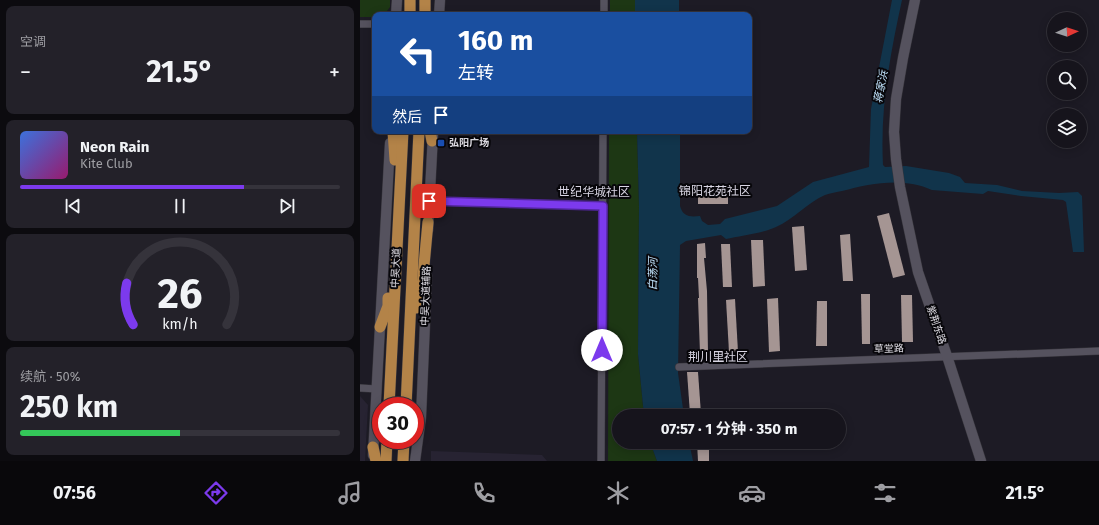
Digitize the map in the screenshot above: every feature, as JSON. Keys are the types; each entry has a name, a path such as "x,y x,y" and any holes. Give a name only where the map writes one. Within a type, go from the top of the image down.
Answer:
{"main road":[{"path":"410,0 410,12"},
{"path":"425,12 426,0"},
{"path":"392,134 396,155 394,182 399,206"},
{"name":"中吴大道","path":"389,397 403,134"},
{"path":"409,134 409,164 412,165 414,163 418,154"},
{"name":"中吴大道","path":"406,397 419,134"},
{"path":"399,206 406,192 409,192 411,197 408,253 412,276"},
{"path":"409,346 415,322 416,301 422,287 428,222"},
{"path":"380,327 388,306 389,284 396,259"},
{"path":"373,449 374,461"},
{"path":"386,461 387,449"},
{"path":"403,461 404,449"}],"street":[{"path":"396,12 397,0"},
{"path":"439,12 440,0"},
{"path":"604,0 604,12"},
{"path":"894,160 891,122 894,87 899,52 910,0"},
{"path":"894,160 896,99 902,58 915,0"},
{"path":"360,24 372,24"},
{"path":"376,397 392,134"},
{"name":"中吴大道辅路","path":"415,461 421,417 432,134"},
{"path":"602,461 603,134"},
{"name":"紫荆东路","path":"894,160 898,188 918,272 981,461"},
{"path":"429,201 603,206"},
{"name":"草堂路","path":"679,367 1099,351"},
{"name":"紫荆东路","path":"945,356 976,461"},
{"path":"360,388 377,389"}],"shaded area":[{"path":"360,396 368,405 365,461 360,461"},
{"path":"431,451 542,455 547,461 431,461"}],"green space":[{"path":"360,0 390,0 390,7 386,12 372,12 372,17 360,17"},
{"path":"610,0 635,0 635,12 610,12"},
{"path":"609,134 637,134 639,206 638,354 643,409 612,409 612,449 653,449 657,461 608,461"}],"water":[{"path":"635,0 679,0 679,12 635,12"},
{"path":"892,0 902,0 887,82 883,123 883,165 885,167 906,166 949,173 960,177 965,183 997,185 1022,191 1059,193 1078,192 1082,196 1084,252 1073,252 1066,202 1063,200 988,191 983,194 932,190 921,186 899,182 864,186 825,195 812,202 783,224 765,231 726,239 721,235 686,241 680,245 678,373 683,409 643,409 638,354 639,206 637,134 680,134 681,210 687,216 700,216 702,221 708,225 720,224 725,219 777,206 813,182 869,167 871,109"},
{"path":"653,449 690,449 693,461 657,461"}],"building":[{"path":"698,195 728,195 728,204 698,204"},
{"path":"889,213 905,275 893,278 877,216"},
{"path":"804,226 807,270 795,271 792,227"},
{"path":"850,234 853,281 843,281 840,235"},
{"path":"751,240 763,240 765,286 753,287"},
{"path":"705,243 706,258 704,258 707,291 708,353 700,353 697,244"},
{"path":"721,244 730,244 732,287 723,287"},
{"path":"861,294 870,294 870,344 862,344"},
{"path":"901,295 912,295 913,342 902,342"},
{"path":"778,298 780,351 769,352 767,299"},
{"path":"735,299 738,352 729,352 726,300"},
{"path":"817,301 827,301 827,346 816,346"},
{"path":"687,372 698,372 701,409 690,409"},
{"path":"697,449 709,449 709,461 698,461"}],"place":[{"name":"弘阳广场","path":"441,143"}],"district":[{"name":"锦阳花苑社区","path":"715,191"},
{"name":"世纪华城社区","path":"594,192"},
{"name":"荆川里社区","path":"718,357"}],"route":[{"path":"429,201 603,206 602,350"}],"water label":[{"name":"蒋家浜","path":"881,87"},
{"name":"白荡河","path":"653,274"}]}
